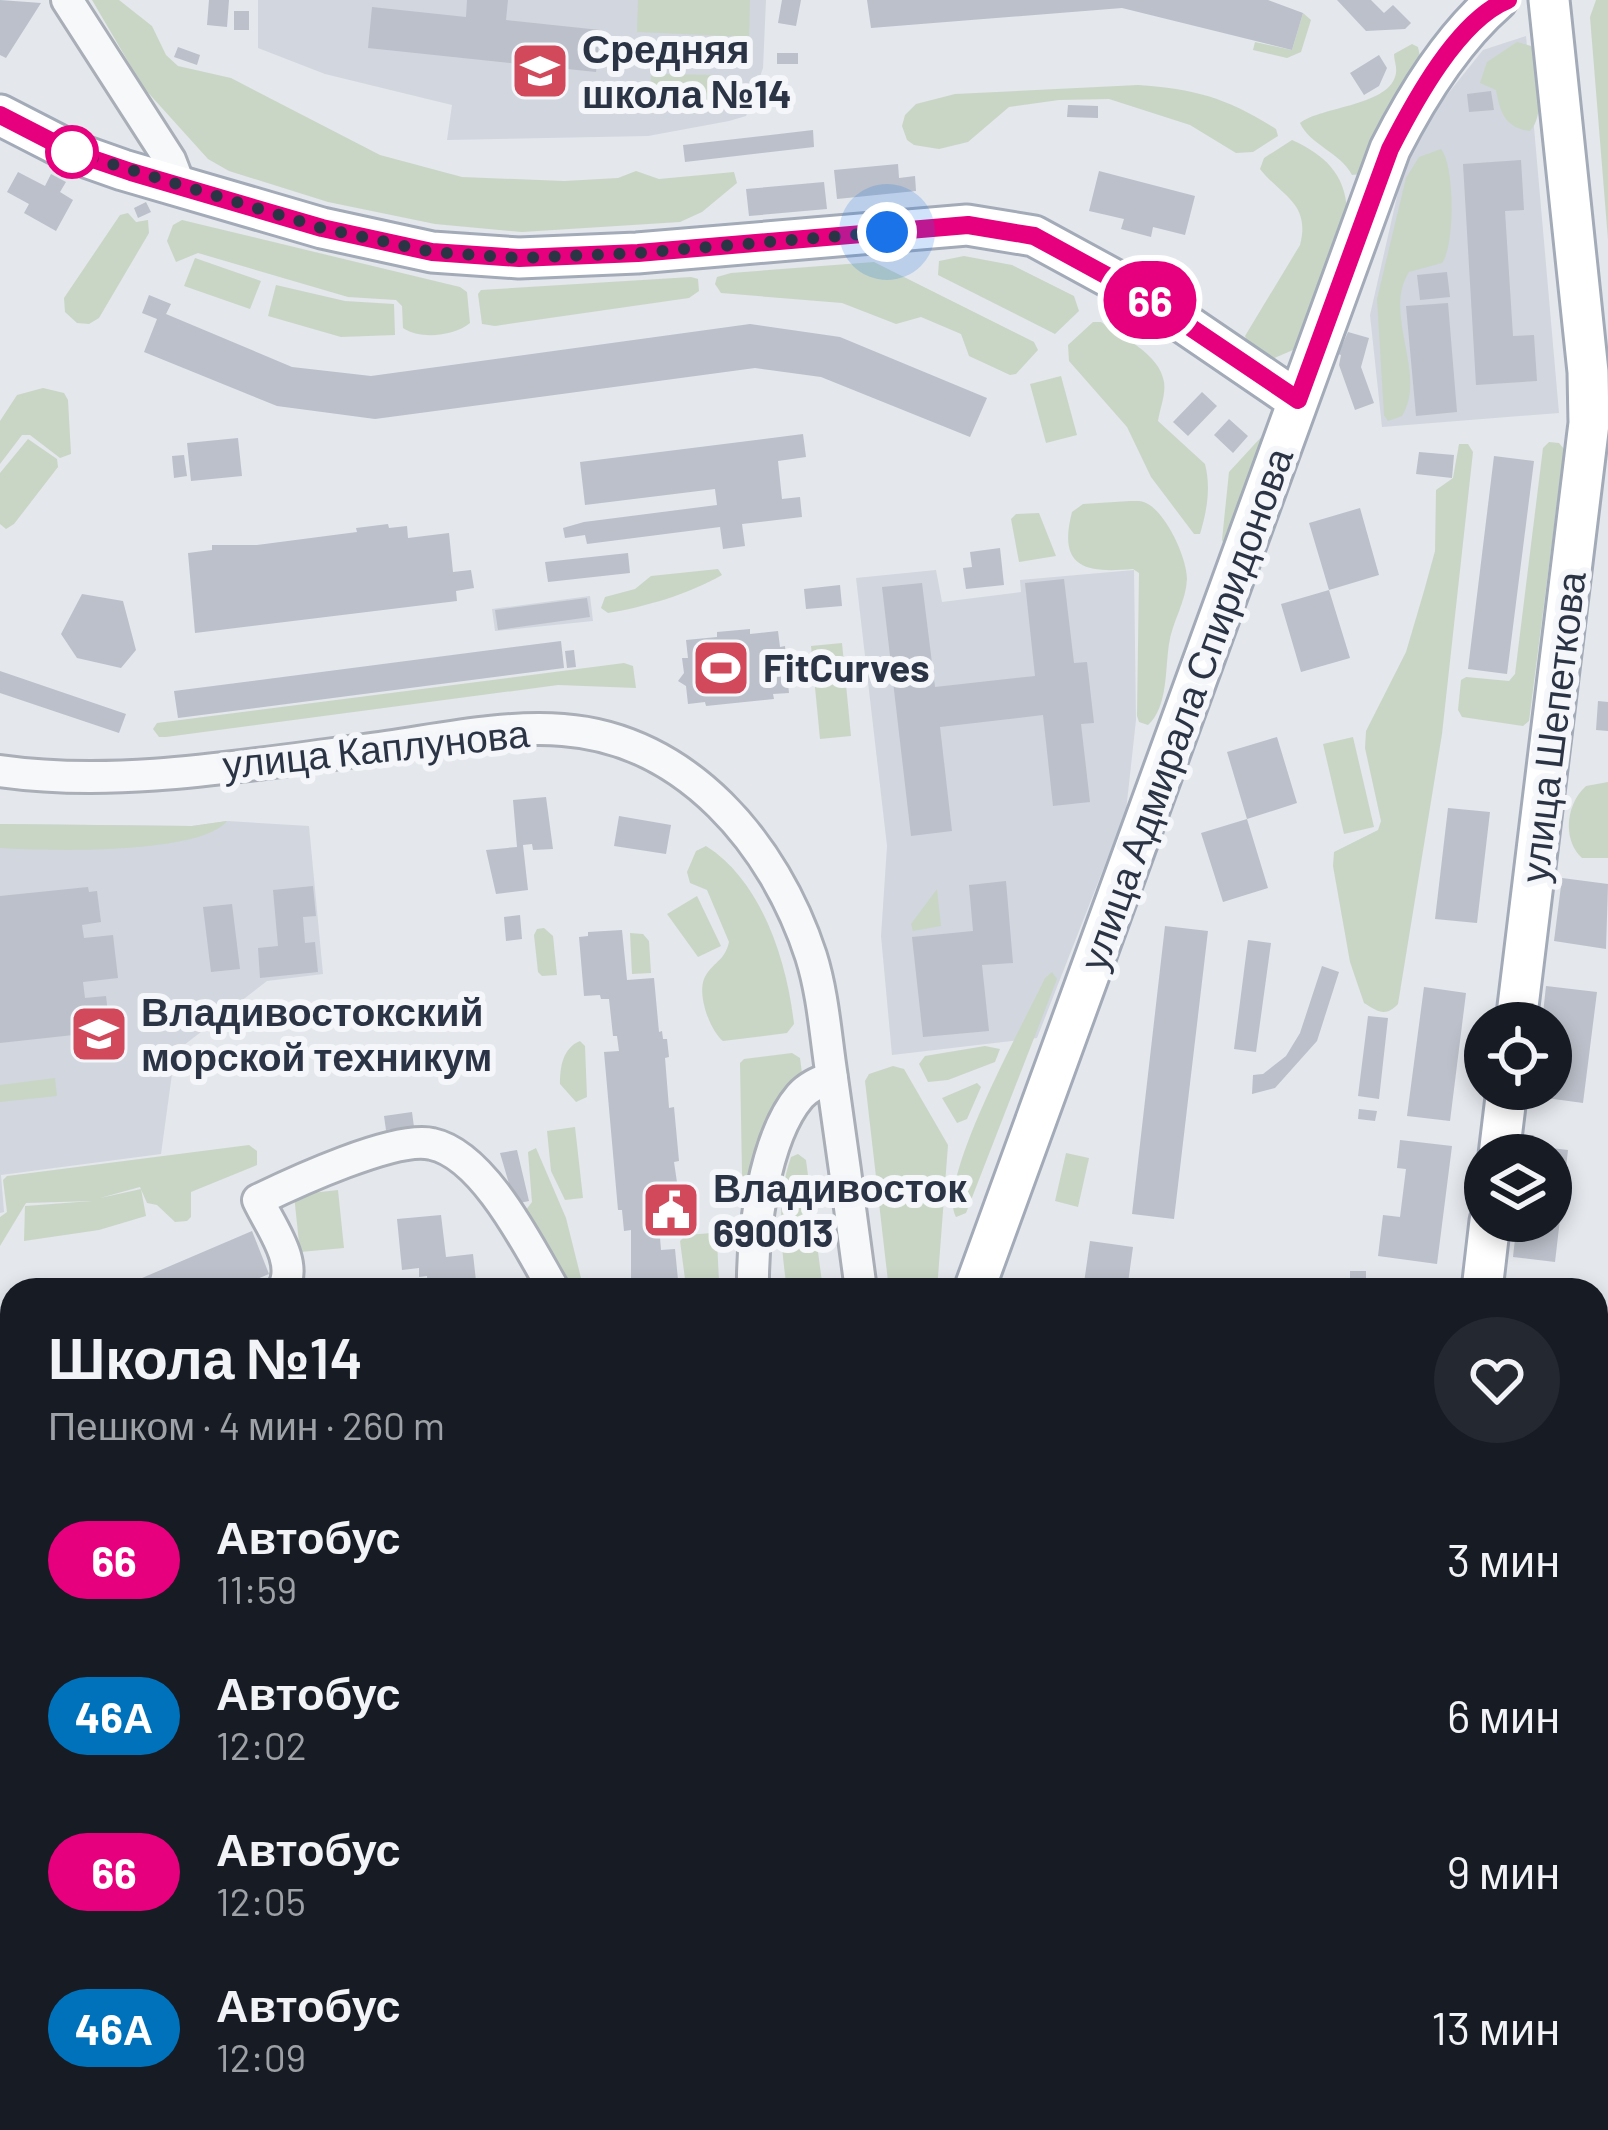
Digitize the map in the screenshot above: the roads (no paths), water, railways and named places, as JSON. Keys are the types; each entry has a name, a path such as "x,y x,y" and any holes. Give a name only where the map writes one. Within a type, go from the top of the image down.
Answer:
{"main road":[{"name":"улица Адмирала Спиридонова","path":"978,1278 1390,149 1424,88 1496,4"},
{"name":"улица Шепеткова","path":"1519,1002 1589,423 1588,371 1546,5"},
{"path":"0,115 72,152 322,228 432,252 519,258 683,250 968,225 1034,236 1132,289 1298,400"},
{"path":"1483,1278 1488,1242"}],"street":[{"path":"67,0 170,160 180,186"},
{"name":"улица Каплунова","path":"0,771 139,773 307,758 520,730 565,730 624,743 665,762 735,819 772,868 812,959 859,1278"},
{"path":"753,1278 754,1248 778,1136 799,1097 832,1077"},
{"path":"287,1278 287,1262 258,1200 366,1156 426,1142 451,1152 477,1172 546,1278"}],"place":[{"name":"Средняя школа №14","path":"540,71"},
{"name":"FitCurves","path":"721,668"},
{"name":"Владивостокский морской техникум","path":"99,1034"},
{"name":"Владивосток 690013","path":"671,1210"}]}
